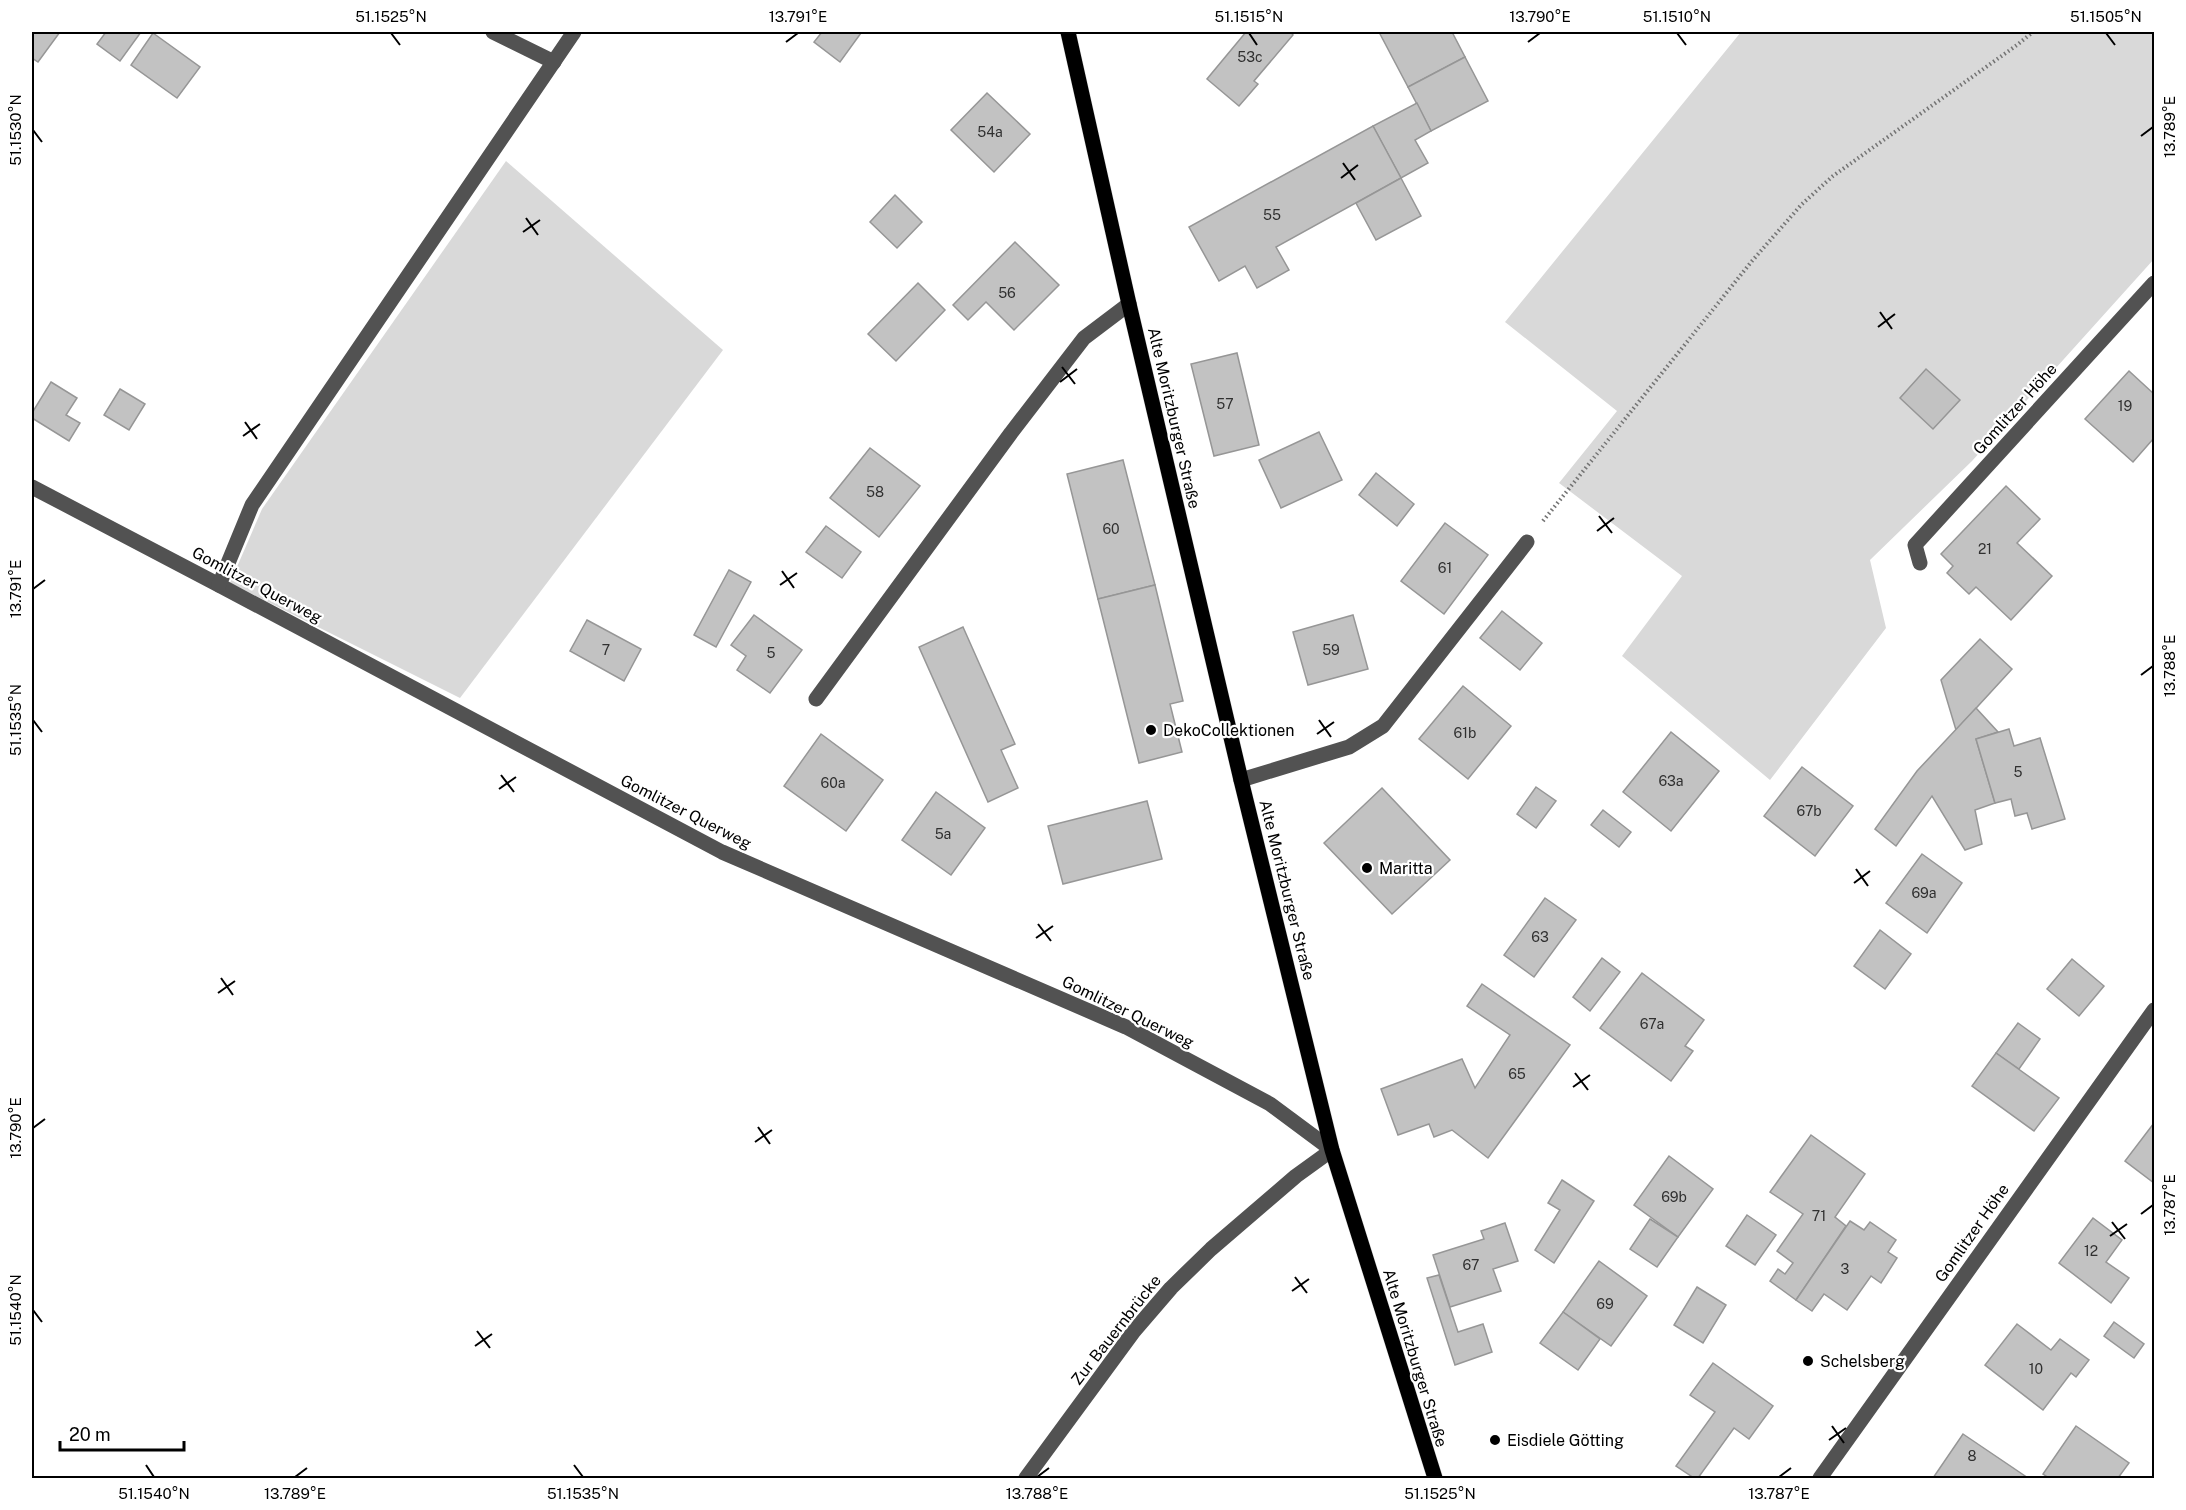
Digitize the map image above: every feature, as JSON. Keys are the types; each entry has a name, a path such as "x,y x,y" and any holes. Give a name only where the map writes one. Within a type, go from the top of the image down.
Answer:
{"main road":[{"name":"Alte Moritzburger Straße","path":"1068,32 1129,304 1241,780 1332,1150 1435,1479"}],"street":[{"path":"493,32 554,62"},
{"path":"219,585 252,505 574,32"},
{"name":"Gomlitzer Höhe","path":"1920,563 1915,545 2154,283"},
{"path":"816,699 1011,433 1084,338 1129,304"},
{"name":"Gomlitzer Querweg","path":"32,487 722,852 1126,1027 1270,1104 1332,1150"},
{"path":"1241,780 1349,747 1383,726 1527,542"},
{"name":"Gomlitzer Höhe","path":"1820,1479 2154,1010"},
{"name":"Zur Bauernbrücke","path":"1026,1479 1134,1331 1171,1288 1211,1249 1296,1176 1332,1150"}],"path":[{"path":"1527,542 1752,261 1802,204 1833,176 2033,32"}],"shaded area":[{"path":"1741,32 2154,32 2154,259 1972,461 1870,560 1886,628 1770,780 1622,656 1682,576 1559,483 1617,411 1505,322"},
{"path":"506,161 723,350 460,698 230,583 262,509"}],"building":[{"path":"32,32 60,32 38,62 32,58"},
{"path":"106,32 141,32 120,61 97,44"},
{"path":"822,32 861,33 840,62 814,42"},
{"path":"1246,32 1291,32 1293,35 1254,81 1258,84 1239,106 1207,79"},
{"path":"1379,32 1452,32 1465,57 1408,87"},
{"path":"153,33 200,67 177,98 131,65"},
{"path":"1465,57 1488,101 1431,131 1408,87"},
{"path":"987,93 1030,134 994,172 951,130"},
{"path":"1417,103 1431,131 1415,140 1428,163 1401,178 1373,126"},
{"path":"1373,126 1401,178 1276,247 1289,270 1257,288 1245,266 1219,281 1189,227"},
{"path":"1401,178 1421,216 1376,240 1356,203"},
{"path":"895,195 922,222 897,248 870,222"},
{"path":"1015,242 1059,285 1014,330 986,302 968,320 953,305"},
{"path":"918,283 945,310 896,361 868,334"},
{"path":"1237,353 1259,445 1214,456 1191,364"},
{"path":"1926,369 1960,400 1933,429 1900,398"},
{"path":"2129,371 2154,394 2154,438 2133,462 2085,419"},
{"path":"51,382 77,398 66,415 80,423 69,441 32,418 32,413"},
{"path":"120,389 145,404 129,430 104,415"},
{"path":"1319,432 1342,480 1281,508 1259,460"},
{"path":"870,448 920,486 879,537 830,498"},
{"path":"1123,460 1155,585 1098,599 1067,474"},
{"path":"1376,473 1414,504 1397,526 1359,495"},
{"path":"2006,486 2040,519 2017,543 2052,576 2011,620 1976,587 1969,594 1947,573 1953,566 1941,554"},
{"path":"1445,523 1488,555 1444,614 1401,581"},
{"path":"826,526 861,552 842,578 806,552"},
{"path":"729,570 751,582 716,647 694,635"},
{"path":"1155,585 1183,701 1170,704 1182,752 1139,763 1098,599"},
{"path":"1502,611 1542,643 1520,670 1480,638"},
{"path":"754,615 802,650 770,693 737,670 746,656 731,645"},
{"path":"1353,615 1368,669 1308,685 1293,632"},
{"path":"587,620 641,649 624,681 570,651"},
{"path":"963,627 1015,744 1001,750 1018,788 988,802 919,647"},
{"path":"1980,639 2012,669 1956,730 1941,680"},
{"path":"1463,686 1511,726 1468,779 1419,739"},
{"path":"1976,708 1998,732 1976,739 1995,803 1975,810 1982,844 1965,850 1932,796 1896,846 1875,829 1917,771"},
{"path":"2009,729 2014,746 2040,738 2065,819 2032,829 2027,813 2015,816 2011,799 1995,803 1976,739"},
{"path":"1671,732 1719,771 1671,831 1623,792"},
{"path":"821,734 883,780 846,831 784,786"},
{"path":"1802,767 1853,806 1815,856 1764,816"},
{"path":"1536,787 1556,801 1536,828 1517,814"},
{"path":"1382,788 1450,860 1392,914 1324,843"},
{"path":"936,792 985,828 951,875 902,840"},
{"path":"1147,801 1162,859 1063,884 1048,826"},
{"path":"1603,810 1631,832 1619,847 1591,825"},
{"path":"1922,854 1962,883 1927,933 1886,903"},
{"path":"1545,898 1576,920 1534,977 1504,955"},
{"path":"1880,930 1911,954 1885,989 1854,966"},
{"path":"1602,958 1620,972 1590,1011 1573,997"},
{"path":"2072,959 2104,986 2079,1016 2047,989"},
{"path":"1642,973 1704,1020 1685,1046 1693,1051 1671,1081 1600,1028"},
{"path":"1482,984 1570,1045 1488,1158 1452,1130 1434,1137 1429,1124 1398,1135 1381,1089 1462,1059 1475,1088 1510,1035 1467,1006"},
{"path":"2018,1023 2040,1039 2019,1069 1996,1053"},
{"path":"1996,1053 2059,1098 2034,1131 1972,1086"},
{"path":"2154,1123 2154,1183 2125,1161"},
{"path":"1811,1135 1865,1174 1835,1217 1846,1226 1796,1300 1770,1281 1778,1269 1785,1274 1793,1263 1777,1251 1803,1214 1770,1192"},
{"path":"1669,1156 1713,1189 1678,1237 1634,1205"},
{"path":"1562,1180 1594,1201 1554,1263 1535,1250 1560,1210 1548,1203"},
{"path":"1747,1215 1776,1235 1755,1265 1726,1246"},
{"path":"2093,1218 2122,1240 2106,1262 2129,1278 2111,1303 2059,1263"},
{"path":"1650,1219 1678,1237 1657,1267 1630,1249"},
{"path":"1850,1221 1864,1230 1870,1222 1896,1240 1888,1252 1897,1258 1881,1283 1871,1276 1847,1310 1824,1294 1812,1311 1796,1300"},
{"path":"1505,1223 1518,1261 1493,1269 1501,1291 1450,1307 1433,1255 1484,1239 1481,1231"},
{"path":"1599,1261 1647,1296 1611,1346 1563,1312"},
{"path":"1439,1275 1458,1332 1483,1324 1492,1352 1455,1365 1427,1278"},
{"path":"1697,1287 1726,1305 1703,1343 1674,1325"},
{"path":"1563,1312 1600,1339 1578,1370 1540,1343"},
{"path":"2114,1322 2144,1344 2134,1358 2104,1336"},
{"path":"2017,1324 2051,1350 2060,1339 2089,1360 2076,1377 2071,1373 2043,1410 1985,1365"},
{"path":"1713,1363 1773,1406 1749,1439 1734,1428 1698,1478 1694,1478 1676,1466 1715,1412 1690,1395"},
{"path":"2076,1426 2129,1463 2118,1478 2049,1478 2043,1474"},
{"path":"1963,1434 2028,1478 1933,1478"}],"place":[{"name":"DekoCollektionen","path":"1151,730"},
{"name":"Maritta","path":"1367,868"},
{"name":"Schelsberg","path":"1808,1361"},
{"name":"Eisdiele Götting","path":"1495,1440"}]}
